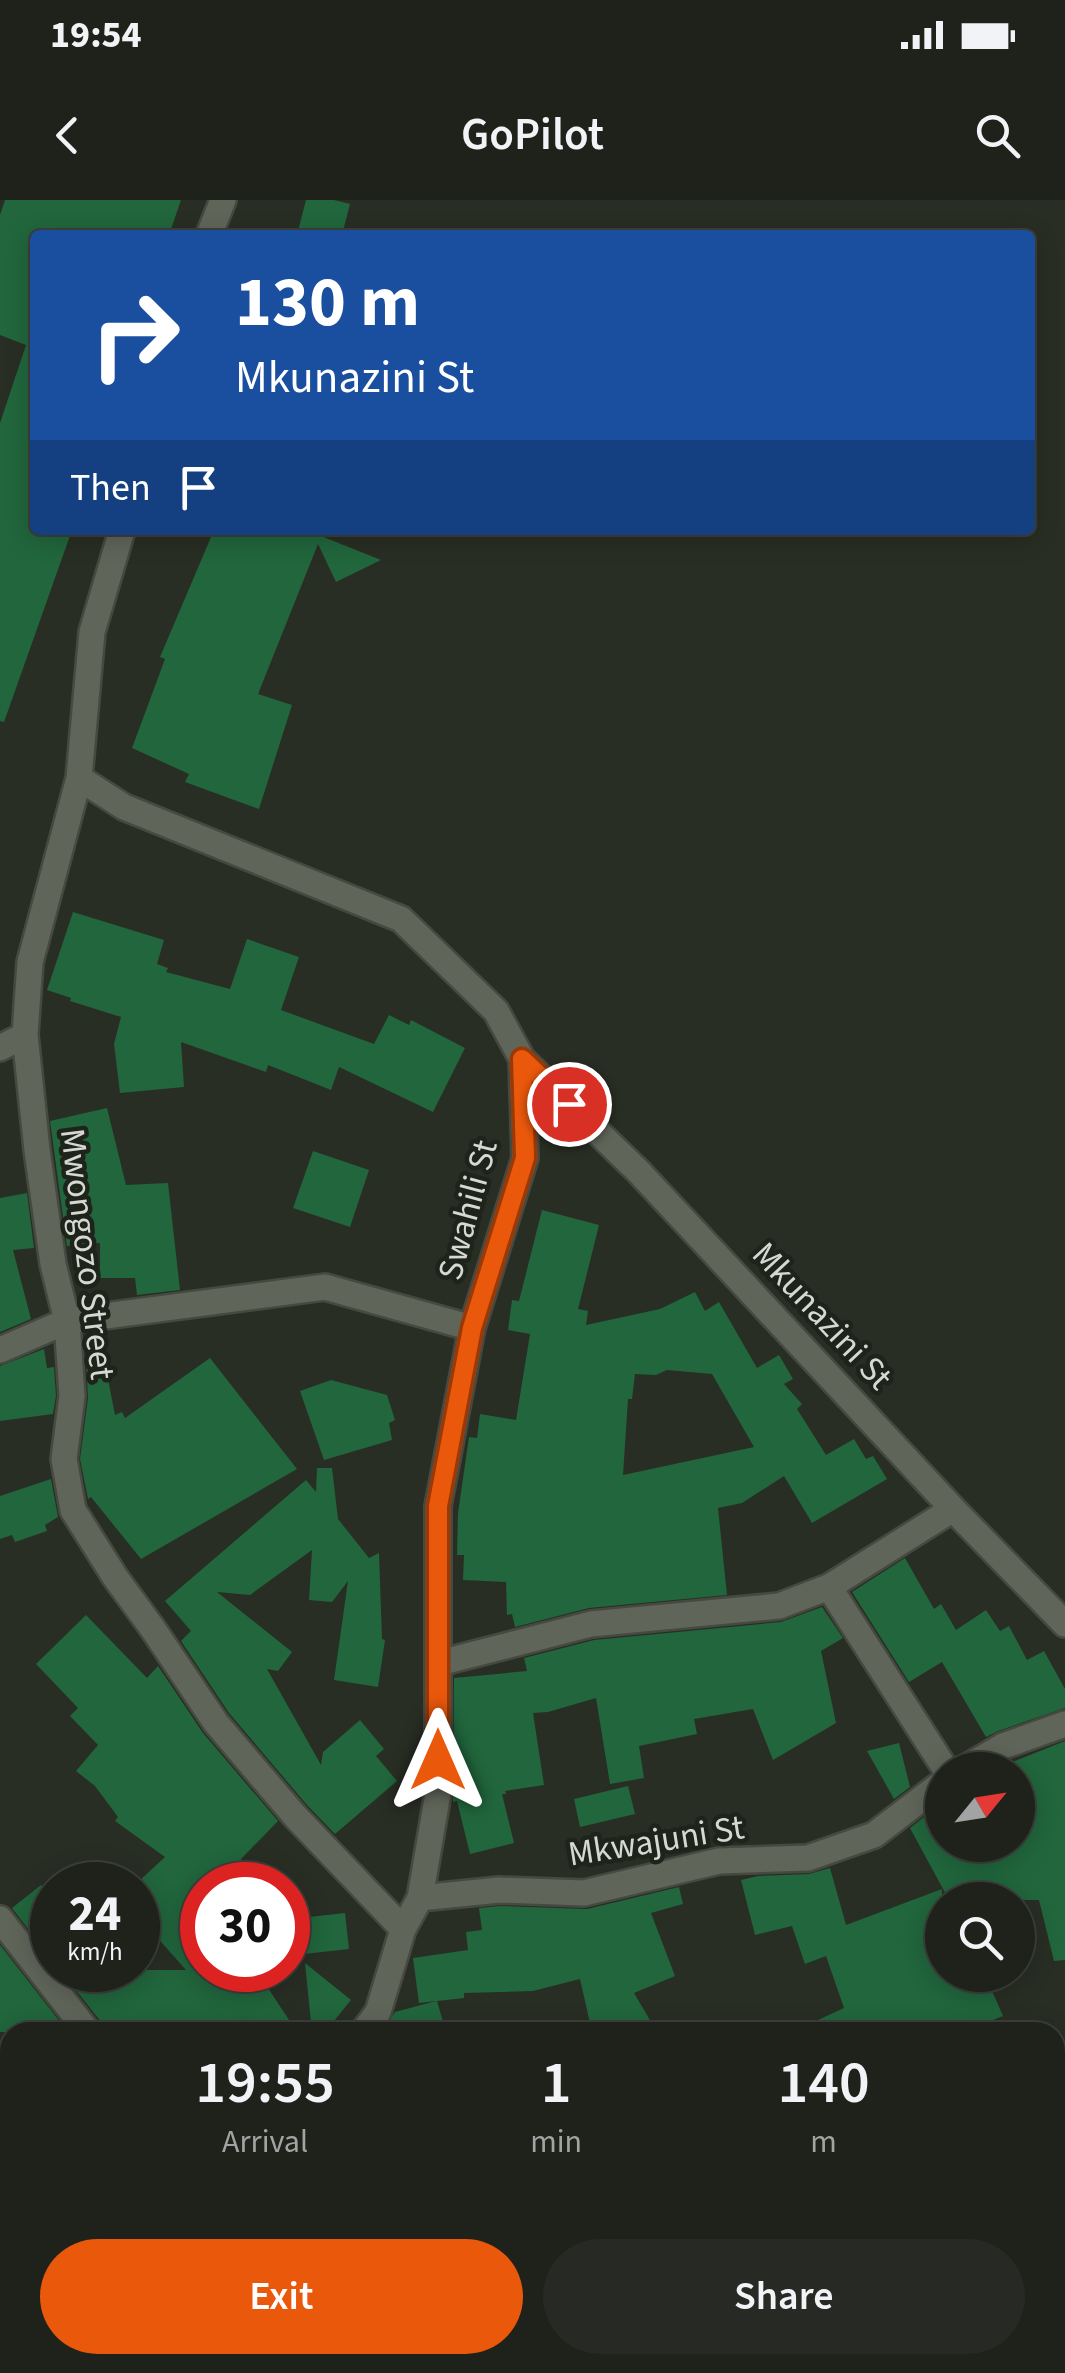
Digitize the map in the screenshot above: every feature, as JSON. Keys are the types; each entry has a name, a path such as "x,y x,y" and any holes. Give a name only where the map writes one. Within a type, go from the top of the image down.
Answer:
{"street":[{"path":"211,230 223,200"},
{"path":"79,778 92,632 121,535"},
{"name":"Mwongozo Street","path":"79,778 30,962 25,1035 53,1264 67,1321 72,1396 64,1459 73,1510 114,1577 216,1724 295,1816 402,1929"},
{"name":"Swahili St","path":"79,778 124,807 401,919 496,1011 522,1059 525,1158 472,1328 438,1506 438,1792 420,1898 402,1929 377,2022"},
{"path":"0,1048 25,1035"},
{"name":"Mkunazini St","path":"522,1059 639,1172 1065,1624"},
{"path":"0,1350 67,1321 325,1287 472,1328"},
{"path":"438,1663 592,1624 778,1606 829,1587 954,1509"},
{"path":"829,1587 934,1752"},
{"path":"993,1752 1065,1724"},
{"name":"Mkwajuni St","path":"420,1898 499,1890 584,1893 719,1861 808,1858 874,1835 925,1796"},
{"path":"0,1919 80,2022"},
{"path":"0,1965 24,1952"}],"building":[{"path":"5,200 181,200 171,230 30,230 30,535 70,535 4,722 0,721 0,423 26,345 0,335 0,215"},
{"path":"306,200 350,204 343,230 298,230"},
{"path":"212,535 322,535 381,560 336,582 318,544 258,694 292,705 259,809 185,782 189,774 132,748 165,659 160,657"},
{"path":"73,912 164,940 157,964 168,968 166,972 230,989 247,939 299,957 281,1010 374,1044 389,1015 409,1025 411,1020 465,1048 433,1112 339,1067 331,1090 268,1065 266,1072 181,1042 184,1087 120,1093 114,1044 121,1017 47,990"},
{"path":"107,1108 126,1185 168,1183 180,1290 137,1295 135,1278 100,1278 100,1243 67,1246 50,1121"},
{"path":"313,1151 369,1170 350,1227 293,1208"},
{"path":"27,1193 34,1248 13,1250 31,1319 0,1332 0,1198"},
{"path":"542,1210 599,1225 578,1309 588,1311 586,1325 660,1309 695,1292 705,1311 719,1302 757,1368 779,1355 793,1379 784,1384 802,1404 797,1409 826,1455 854,1439 866,1459 873,1456 887,1479 812,1523 784,1476 742,1503 718,1508 727,1595 589,1608 515,1627 512,1614 507,1615 506,1582 463,1580 464,1555 457,1555 458,1513 469,1437 477,1438 480,1414 516,1420 530,1334 508,1330 512,1300 519,1301","holes":["667,1370 712,1374 754,1447 623,1475 628,1399 632,1399 635,1374 656,1375"]},
{"path":"44,1349 47,1368 54,1367 53,1414 0,1421 0,1366"},
{"path":"210,1358 297,1469 141,1559 91,1497 88,1499 80,1459 88,1398 86,1361 91,1360 94,1371 106,1369 115,1415 122,1412 125,1418"},
{"path":"331,1380 387,1395 395,1420 389,1423 392,1440 324,1460 300,1391"},
{"path":"317,1468 332,1468 338,1519 369,1558 379,1553 385,1640 378,1687 334,1680 348,1581 332,1602 309,1600 312,1550 250,1595 217,1592 292,1652 278,1671 267,1669 321,1765 323,1752 360,1720 384,1749 376,1756 397,1781 335,1834 229,1713 181,1641 191,1631 165,1601 306,1480 316,1492"},
{"path":"51,1479 58,1517 45,1525 47,1531 15,1542 12,1535 0,1539 0,1496"},
{"path":"905,1558 934,1609 941,1604 956,1630 986,1610 1000,1631 1009,1626 1027,1660 1044,1651 1065,1689 1065,1708 986,1737 942,1662 909,1682 852,1592"},
{"path":"822,1607 843,1638 821,1651 836,1723 773,1760 753,1709 694,1719 697,1734 639,1746 644,1778 610,1784 596,1698 533,1713 544,1785 505,1791 502,1794 514,1843 470,1854 457,1801 453,1802 454,1678 527,1671 524,1658 594,1640 781,1622"},
{"path":"86,1615 147,1678 158,1666 203,1733 278,1821 241,1859 243,1862 180,1862 180,1963 160,1941 160,1862 165,1857 115,1821 118,1817 95,1786 76,1771 98,1745 70,1716 78,1708 36,1664"},
{"path":"1065,1741 1065,1960 1054,1961 1039,1900 1035,1900 1035,1882 939,1882 928,1862 1035,1862 1035,1753"},
{"path":"899,1743 910,1787 894,1799 867,1751"},
{"path":"628,1786 635,1814 580,1827 574,1799"},
{"path":"925,1816 925,1856 910,1828"},
{"path":"830,1868 846,1925 925,1895 925,1992 992,1992 1003,2016 988,2022 814,2022 844,2008 826,1956 805,1964 792,1926 755,1935 741,1880 809,1874"},
{"path":"679,1887 683,1904 651,1913 675,1976 634,1993 651,2022 590,2022 580,1979 533,1991 464,1993 464,1998 437,2001 443,2022 389,2022 395,2012 436,2001 419,2003 413,1958 468,1950 466,1932 482,1930 479,1908 587,1909"},
{"path":"30,1894 30,1931 12,1908"},
{"path":"345,1913 349,1949 310,1953 310,1917"},
{"path":"0,1945 30,1983 30,1992 37,1992 60,2022 0,2022"},
{"path":"310,1967 351,2000 333,2022 311,2022"},
{"path":"160,1970 180,1970 180,1992 271,1992 290,2022 101,2022 77,1992 160,1992"}],"route":[{"path":"438,1760 438,1506 472,1328 525,1158 522,1059 569,1104"}]}
